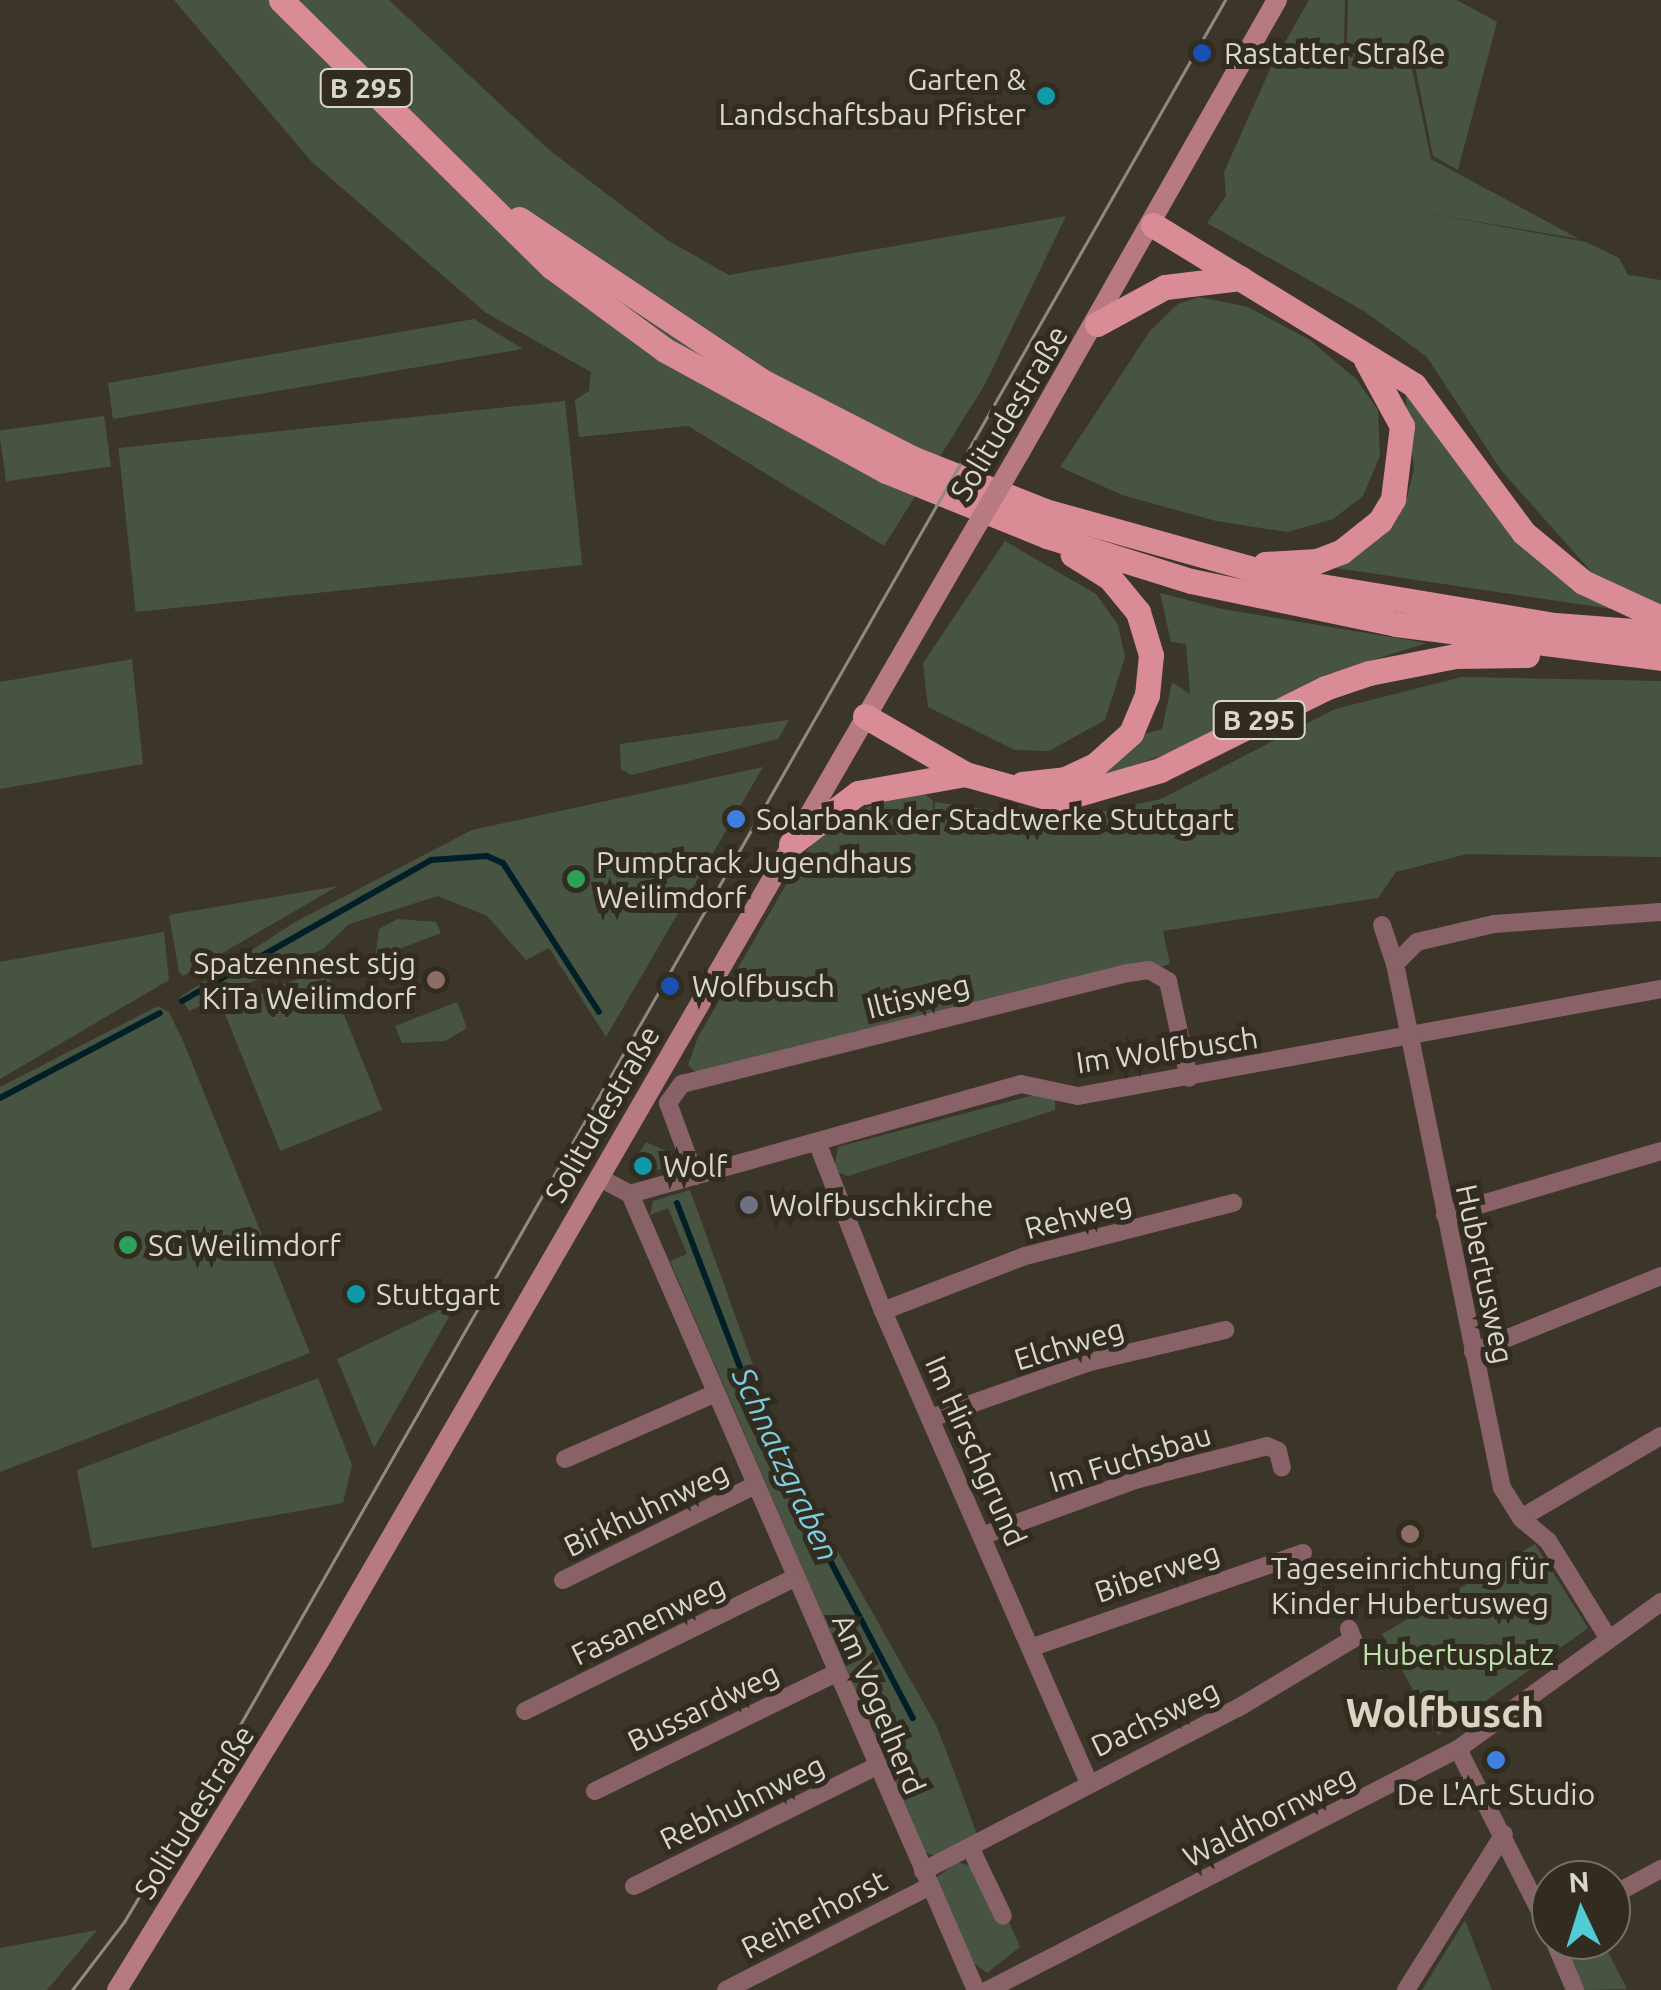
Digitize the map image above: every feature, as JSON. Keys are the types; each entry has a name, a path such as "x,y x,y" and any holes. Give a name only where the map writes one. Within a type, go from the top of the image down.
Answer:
{"main road":[{"name":"B 295","path":"281,0 552,268 665,350 886,471 1047,536 1280,602 1559,648 1661,658"},
{"name":"Solitudestraße","path":"117,1990 259,1765 865,716 1097,324 1277,0"},
{"name":"B 295","path":"454,173 678,329 839,422 1028,505 1240,570 1462,612 1661,633"},
{"name":"B 295","path":"1153,225 1414,385 1496,501 1550,558 1619,603 1661,618"},
{"path":"1097,324 1165,287 1240,278"},
{"name":"B 295","path":"1240,570 1318,562 1341,552 1380,521 1394,499 1404,452 1402,426 1383,382 1357,348"},
{"name":"B 295","path":"1002,786 1065,779 1116,749 1132,733 1152,676 1145,632 1126,595 1047,536"},
{"name":"B 295","path":"865,716 964,774 1057,800 1087,795 1160,770 1325,688 1369,673 1455,656 1522,657 1559,648"},
{"name":"B 295","path":"791,844 858,793 964,774"}],"street":[{"path":"1395,964 1417,942 1494,924 1661,912"},
{"name":"Hubertusweg","path":"1382,925 1395,964 1502,1488 1521,1518"},
{"name":"Iltisweg","path":"695,1176 670,1094 692,1080 1149,970 1168,981 1190,1078"},
{"name":"Im Wolfbusch","path":"630,1194 1021,1084 1078,1096 1661,988"},
{"name":"Im Hirschgrund","path":"817,1142 883,1310 1088,1782"},
{"path":"1444,1215 1661,1152"},
{"path":"600,1178 630,1194"},
{"name":"Am Vogelherd","path":"630,1194 874,1767 976,1990"},
{"name":"Rehweg","path":"883,1310 1025,1256 1233,1203"},
{"path":"1473,1352 1661,1276"},
{"name":"Elchweg","path":"931,1418 1090,1362 1226,1330"},
{"path":"565,1459 714,1394"},
{"path":"1608,1636 1548,1540 1521,1518 1661,1436"},
{"name":"Im Fuchsbau","path":"984,1536 1135,1480 1267,1446 1278,1451 1282,1468"},
{"name":"Birkhuhnweg","path":"563,1580 753,1486"},
{"name":"Biberweg","path":"1030,1648 1303,1552"},
{"name":"Fasanenweg","path":"526,1711 794,1578"},
{"name":"Waldhornweg","path":"988,1990 1458,1749 1608,1636 1661,1602"},
{"name":"Dachsweg","path":"926,1879 970,1846 1238,1708 1353,1639 1349,1629"},
{"name":"Bussardweg","path":"595,1791 836,1673"},
{"path":"1458,1749 1531,1890"},
{"name":"Rebhuhnweg","path":"634,1886 874,1767"},
{"path":"1406,1990 1504,1834"},
{"path":"970,1846 1003,1916"},
{"path":"1631,1885 1661,1869"},
{"name":"Reiherhorst","path":"726,1990 926,1879"},
{"path":"1563,1960 1575,1990"}],"green space":[{"path":"174,0 389,0 548,149 667,240 729,275 1066,216 984,386 884,546 688,426 579,437 575,400 589,391 591,372 486,313 312,162"},
{"path":"1309,0 1345,0 1344,46 1411,64 1431,159 1579,239 1410,210 1586,242 1619,258 1628,275 1661,280 1661,611 1619,603 1501,470 1427,357 1364,311 1207,223 1226,196 1224,172 1271,67"},
{"path":"1348,0 1457,0 1497,22 1458,170 1433,156 1414,61 1347,43"},
{"path":"1199,297 1248,307 1310,340 1357,380 1378,410 1380,456 1363,496 1333,519 1287,532 1216,521 1122,495 1060,467 1150,331 1178,304"},
{"path":"474,319 523,349 113,419 108,383"},
{"path":"1405,392 1612,609 1329,567 1383,536 1406,502 1414,469"},
{"path":"565,401 582,565 136,612 118,448"},
{"path":"104,416 111,467 6,481 0,431"},
{"path":"1005,541 1096,594 1118,625 1125,657 1105,720 1049,751 1015,750 928,707 923,663"},
{"path":"1160,593 1222,609 1427,643 1324,675 1178,749 1097,780 1144,734 1162,729 1172,682 1190,694 1186,644 1171,642"},
{"path":"132,659 143,764 0,789 0,682"},
{"path":"1462,677 1661,681 1661,857 1467,854 1396,872 1378,898 1163,931 1170,964 1149,970 702,1077 688,1065 698,1037 805,852 825,831 874,804 918,788 933,801 932,830 935,802 1063,820 1161,799 1335,709"},
{"path":"789,720 778,739 631,775 621,769 620,744"},
{"path":"763,767 606,1037 549,948 526,960 487,916 438,896 349,924 323,949 189,1011 180,997 295,922 472,830"},
{"path":"338,886 183,976 179,972 169,915"},
{"path":"398,919 436,922 441,933 375,958 379,929"},
{"path":"164,932 169,980 0,1079 0,962"},
{"path":"325,968 382,1110 280,1151 223,1009"},
{"path":"457,1002 467,1028 445,1041 402,1043 395,1026"},
{"name":"SG Weilimdorf","path":"158,1006 169,1012 183,1041 310,1353 0,1472 0,1087"},
{"path":"1034,1095 1055,1100 1055,1110 848,1176 834,1171 838,1147"},
{"path":"646,1142 680,1157 676,1166 636,1174 632,1164"},
{"path":"690,1190 789,1465 936,1725 955,1774 977,1835 935,1856 925,1852 670,1261 687,1254 668,1208 650,1215 653,1201"},
{"path":"458,1301 374,1448 337,1359"},
{"path":"318,1378 352,1465 343,1503 92,1548 77,1470"},
{"name":"Hubertusplatz","path":"1535,1544 1588,1628 1438,1735 1382,1634"},
{"path":"958,1862 974,1867 999,1922 1009,1922 1020,1947 987,1973 971,1961 936,1878"},
{"path":"1465,1920 1492,1990 1422,1990"},
{"path":"97,1930 47,1990 0,1990 0,1948"},
{"path":"1570,1960 1612,1960 1627,1989 1583,1990"}],"waterway":[{"name":"Schnatzgraben","path":"182,1001 431,860 487,856 503,863 599,1012"},
{"name":"Schnatzgraben","path":"0,1098 160,1013"},
{"name":"Schnatzgraben","path":"677,1203 771,1448 913,1718"}],"tram line":[{"path":"72,1990 124,1922 208,1781 1225,0"}],"place":[{"name":"Rastatter Straße","path":"1202,53"},
{"name":"Garten & Landschaftsbau Pfister","path":"1046,96"},
{"name":"Solarbank der Stadtwerke Stuttgart","path":"736,819"},
{"name":"Pumptrack Jugendhaus Weilimdorf","path":"576,879"},
{"name":"Spatzennest stjg KiTa Weilimdorf","path":"436,980"},
{"name":"Wolfbusch","path":"670,986"},
{"name":"Wolf","path":"643,1166"},
{"name":"Wolfbuschkirche","path":"749,1205"},
{"name":"SG Weilimdorf","path":"128,1245"},
{"name":"Stuttgart","path":"356,1294"},
{"name":"Tageseinrichtung für Kinder Hubertusweg","path":"1410,1534"},
{"name":"De L'Art Studio","path":"1496,1760"}],"district":[{"name":"Wolfbusch","path":"1445,1713"}]}
